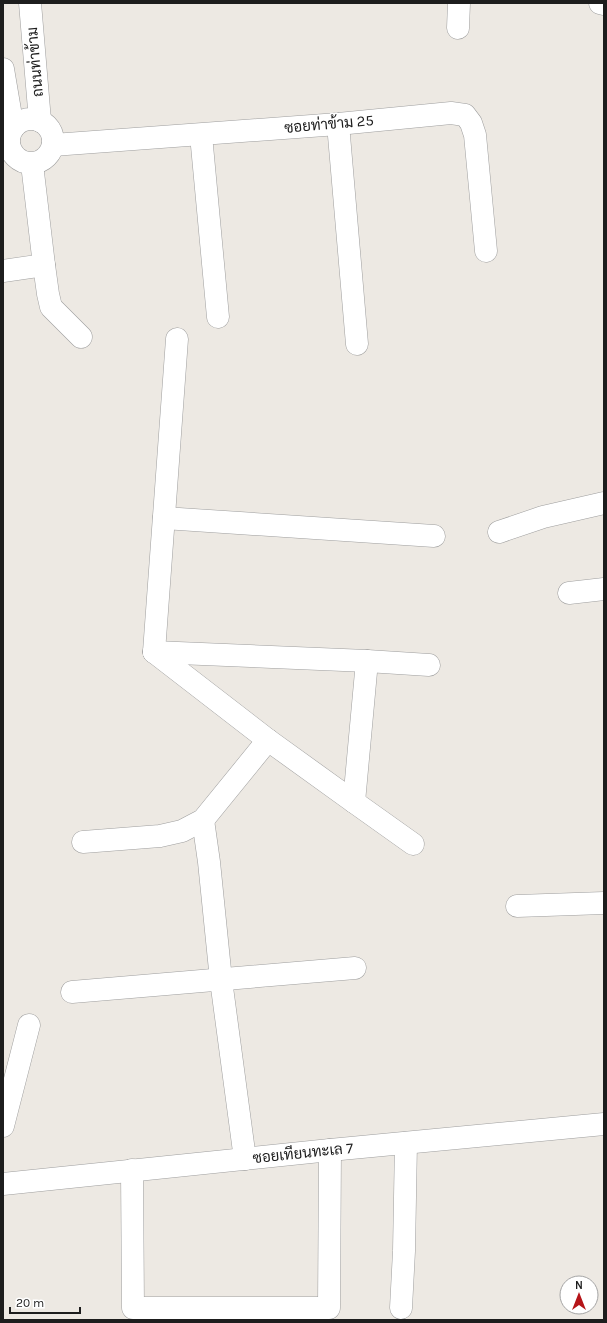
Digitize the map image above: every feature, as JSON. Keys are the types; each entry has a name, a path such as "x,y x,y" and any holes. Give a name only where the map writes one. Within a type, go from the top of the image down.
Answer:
{"street":[{"name":"ถนนท่าข้าม","path":"30,3 40,121"},
{"path":"458,28 459,3"},
{"path":"600,3 604,4"},
{"name":"ถนนท่าข้าม","path":"3,68 13,128"},
{"name":"ซอยท่าข้าม 25","path":"54,145 338,124 451,113 465,115 471,123 475,135 486,251"},
{"path":"33,119 40,121 48,127 53,135 54,145 49,155 41,162 32,164 23,162 15,157 7,150 13,128 26,120 33,119"},
{"path":"338,124 357,344"},
{"path":"201,135 218,317"},
{"path":"32,164 44,265 51,307 81,337"},
{"path":"3,271 44,265"},
{"path":"154,652 177,339"},
{"path":"499,532 542,517 604,503"},
{"path":"164,518 434,536"},
{"path":"569,593 604,589"},
{"path":"154,652 367,661 429,666"},
{"path":"154,652 268,740 413,844"},
{"path":"354,802 367,661"},
{"path":"83,842 160,836 182,831 203,820 268,740"},
{"path":"203,820 209,862 221,980 245,1159"},
{"path":"517,906 604,903"},
{"path":"72,992 355,968"},
{"path":"3,1126 29,1025"},
{"name":"ซอยเทียนทะเล 7","path":"3,1184 330,1150 604,1124"},
{"path":"401,1308 404,1251 406,1143"},
{"path":"132,1170 134,1308 329,1308 330,1150"}]}
